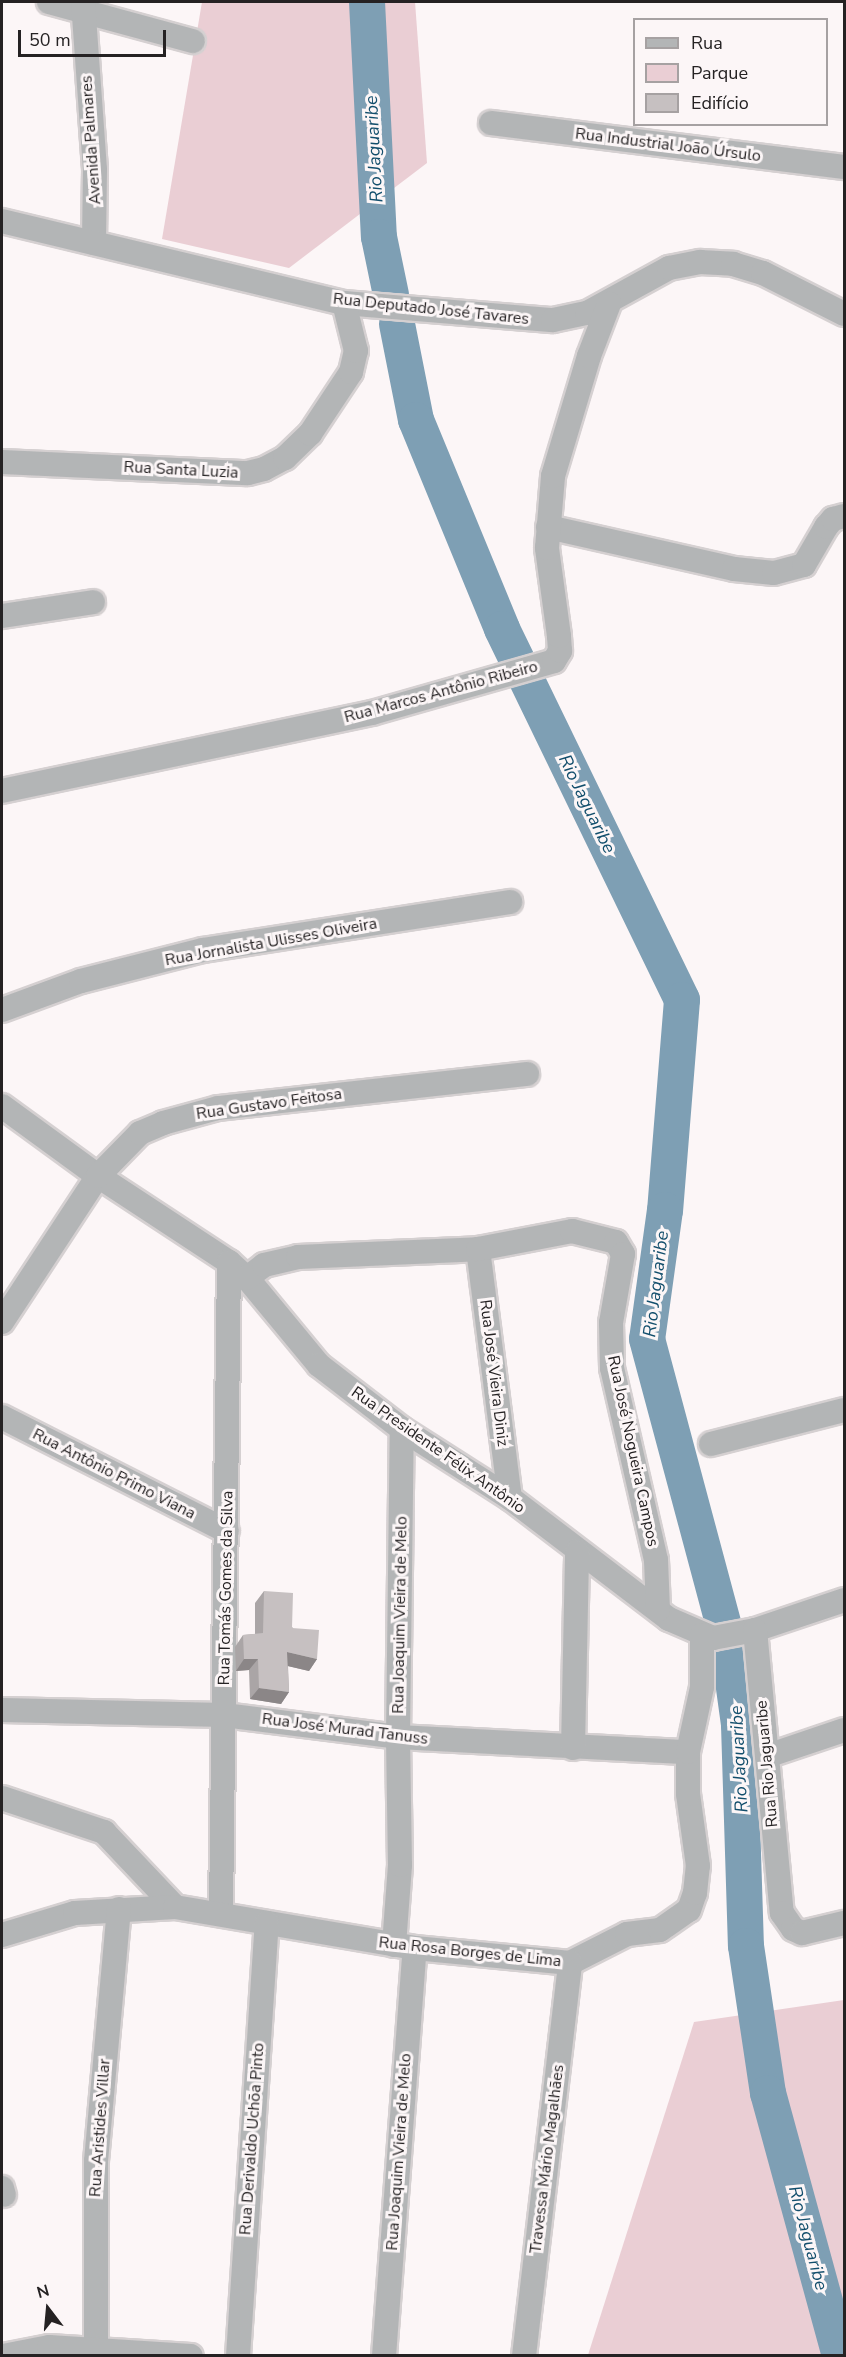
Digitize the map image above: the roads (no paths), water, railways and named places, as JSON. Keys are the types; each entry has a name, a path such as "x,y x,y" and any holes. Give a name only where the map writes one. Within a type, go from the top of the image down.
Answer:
{"street":[{"path":"49,2 82,6 193,41"},
{"name":"Avenida Palmares","path":"82,6 95,170 93,243"},
{"name":"Rua Industrial João Úrsulo","path":"491,123 844,167"},
{"name":"Rua Deputado José Tavares","path":"2,221 344,303 553,320 609,304 660,273 700,262 733,264 763,273 844,314"},
{"name":"Rua Santa Luzia","path":"2,462 248,473 264,469 285,458 310,434 351,372 356,351 344,303"},
{"name":"Rua Marcos Antônio Ribeiro","path":"2,791 372,713 554,661 560,651 549,576 548,527 553,476 589,356 609,304"},
{"path":"548,527 734,569 774,573 804,565 826,526 833,519 844,516"},
{"path":"2,616 93,602"},
{"name":"Rua Jornalista Ulisses Oliveira","path":"2,1010 81,981 203,950 510,902"},
{"name":"Rua Gustavo Feitosa","path":"2,1322 98,1176 140,1133 163,1123 218,1108 527,1074"},
{"name":"Rua Presidente Félix Antônio","path":"2,1106 98,1176 229,1262 247,1278 320,1365 402,1429 510,1498 578,1552 658,1610 708,1637"},
{"name":"Rua José Nogueira Campos","path":"247,1278 264,1265 298,1257 478,1249 572,1231 608,1237 621,1247 611,1323 612,1368 656,1560 658,1610"},
{"name":"Rua José Vieira Diniz","path":"478,1249 510,1498"},
{"name":"Rua Tomás Gomes da Silva","path":"221,1914 229,1262"},
{"path":"711,1444 844,1410"},
{"name":"Rua Antônio Primo Viana","path":"2,1417 227,1531"},
{"name":"Rua Joaquim Vieira de Melo","path":"384,2355 404,1946 398,1737 402,1429"},
{"path":"573,1748 578,1552"},
{"path":"708,1637 749,1632 844,1600"},
{"name":"Rua Rio Jaguaribe","path":"749,1632 767,1756 779,1898 787,1923 802,1933 844,1923"},
{"name":"Rua Rosa Borges de Lima","path":"2,1935 75,1913 175,1907 404,1946 570,1963 627,1934 660,1930 688,1910 695,1893 698,1866 688,1794 688,1752 702,1687 708,1637"},
{"name":"Rua José Murad Tanuss","path":"2,1710 224,1715 398,1737 573,1748 688,1752"},
{"path":"767,1756 844,1730"},
{"path":"2,1798 104,1832 175,1907"},
{"name":"Rua Aristides Villar","path":"96,2347 96,2161 118,1909"},
{"name":"Rua Derivaldo Uchõa Pinto","path":"238,2355 267,1923"},
{"name":"Travessa Mário Magalhães","path":"524,2355 570,1963"},
{"path":"3,2355 31,2348 96,2347 137,2353 191,2355"}],"waterway":[{"name":"Rio Jaguaribe","path":"367,2 379,237 391,295"},
{"name":"Rio Jaguaribe","path":"397,324 416,420 502,629 682,1000 665,1210 647,1339 727,1637 739,1725 746,1946 768,2093 840,2356"}]}
